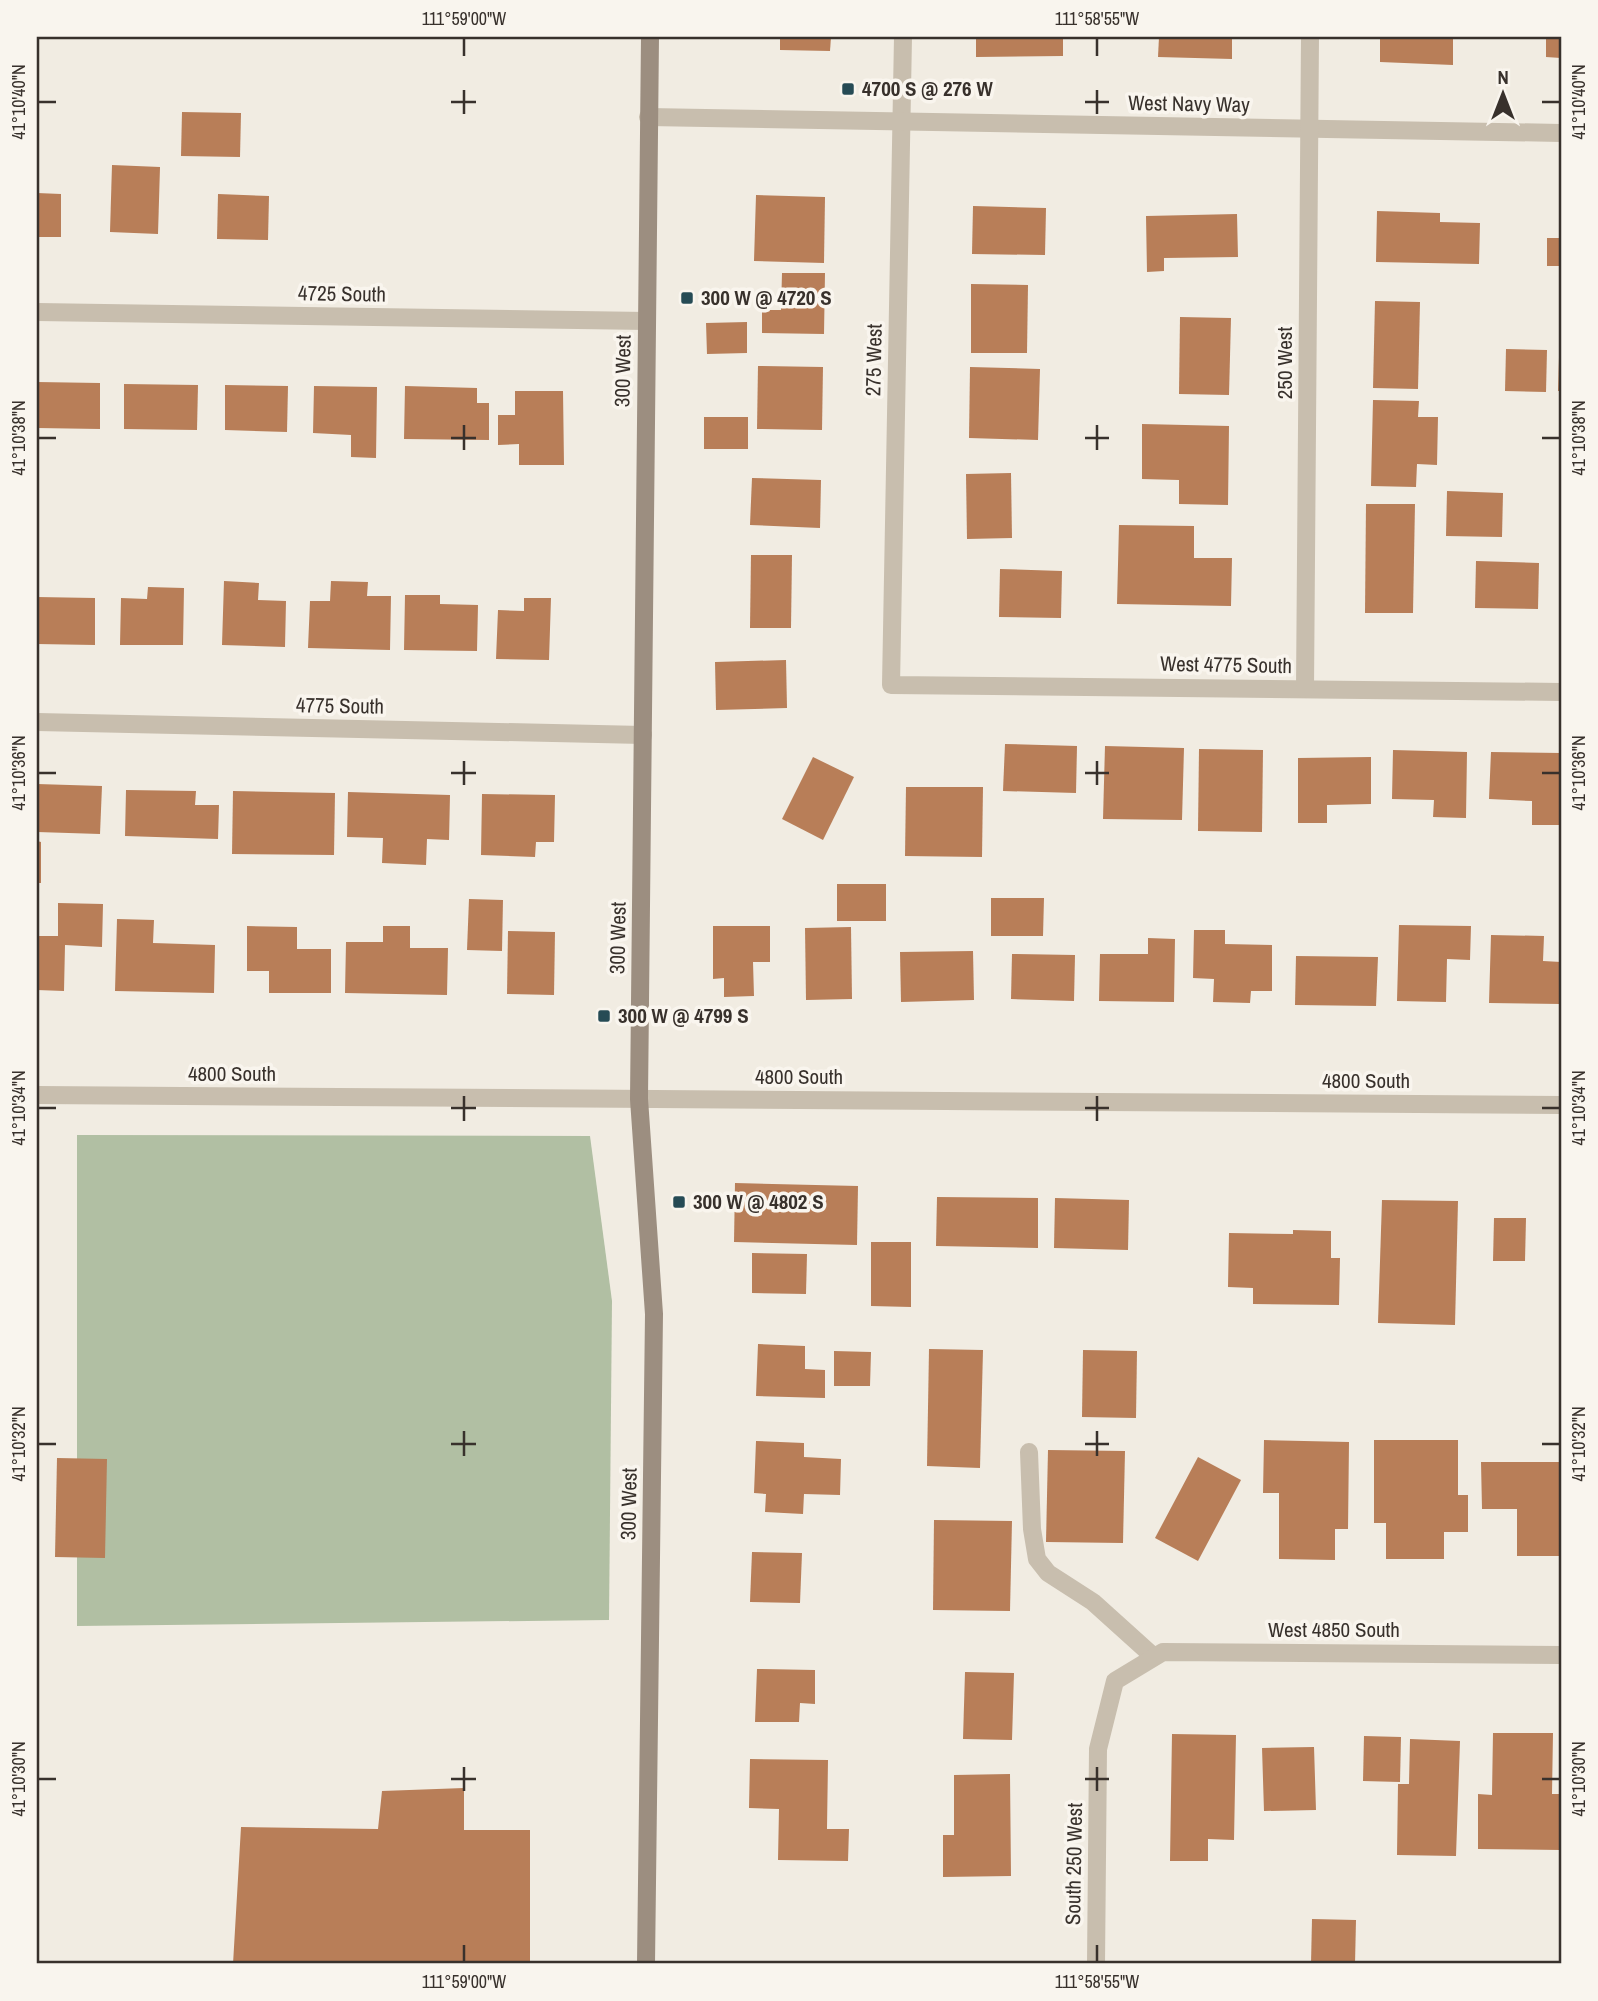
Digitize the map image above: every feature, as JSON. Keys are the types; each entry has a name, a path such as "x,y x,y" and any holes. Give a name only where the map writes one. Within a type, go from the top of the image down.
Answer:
{"main road":[{"name":"300 West","path":"646,1964 654,1314 639,1099 650,37"}],"street":[{"name":"275 West","path":"891,685 903,37"},
{"name":"250 West","path":"1305,689 1310,37"},
{"name":"West Navy Way","path":"649,117 1561,133"},
{"name":"4725 South","path":"37,312 647,321"},
{"name":"West 4775 South","path":"891,685 1561,692"},
{"name":"4775 South","path":"37,722 643,735"},
{"name":"4800 South","path":"37,1096 1561,1105"},
{"path":"1029,1452 1032,1529 1037,1559 1048,1573 1093,1602 1154,1657"},
{"name":"West 4850 South","path":"1115,1681 1163,1652 1561,1655"},
{"name":"South 250 West","path":"1096,1964 1098,1749 1115,1681"}],"green space":[{"path":"77,1135 590,1136 612,1301 609,1620 77,1626"}],"building":[{"path":"780,37 831,37 830,51 780,50"},
{"path":"976,37 1063,37 1063,56 976,57"},
{"path":"1159,37 1232,37 1232,59 1158,57"},
{"path":"1380,37 1453,37 1453,65 1380,62"},
{"path":"1546,37 1561,37 1561,58 1546,57"},
{"path":"182,112 241,113 240,157 181,156"},
{"path":"112,165 160,167 158,234 110,232"},
{"path":"37,193 61,194 61,237 37,237"},
{"path":"218,194 269,196 268,240 217,239"},
{"path":"756,195 825,197 824,263 754,261"},
{"path":"973,206 1046,208 1045,255 972,254"},
{"path":"1377,211 1440,213 1440,222 1480,223 1479,264 1376,262"},
{"path":"1237,214 1238,257 1164,258 1164,271 1147,272 1146,216"},
{"path":"1547,238 1561,238 1561,266 1547,266"},
{"path":"782,273 825,273 824,334 762,333 762,310 781,310"},
{"path":"971,284 1028,285 1027,353 971,353"},
{"path":"1375,301 1420,302 1418,389 1373,388"},
{"path":"1180,317 1231,318 1229,395 1179,394"},
{"path":"747,322 747,353 707,354 706,323"},
{"path":"1506,349 1547,350 1546,392 1505,391"},
{"path":"1561,357 1561,391 1558,391"},
{"path":"758,366 823,367 822,430 757,429"},
{"path":"970,367 1040,369 1038,440 969,438"},
{"path":"37,382 100,383 100,429 37,428"},
{"path":"124,384 198,385 197,430 124,429"},
{"path":"225,385 288,386 287,432 225,430"},
{"path":"314,386 377,387 376,458 351,457 351,435 313,433"},
{"path":"405,386 477,388 477,403 489,403 489,440 404,439"},
{"path":"515,391 563,391 564,465 519,465 519,444 498,445 498,415 515,415"},
{"path":"1373,400 1419,401 1418,417 1438,417 1437,465 1417,464 1416,487 1371,486"},
{"path":"704,417 748,417 748,449 704,449"},
{"path":"1142,424 1229,426 1228,505 1179,504 1179,480 1142,479"},
{"path":"1011,473 1012,538 967,539 966,474"},
{"path":"752,478 821,480 820,528 750,525"},
{"path":"1447,491 1503,493 1502,537 1446,536"},
{"path":"1366,504 1415,504 1413,613 1365,613"},
{"path":"1119,525 1194,526 1194,558 1232,558 1231,606 1117,604"},
{"path":"751,555 792,555 791,628 750,628"},
{"path":"1476,561 1539,563 1538,609 1475,608"},
{"path":"1000,569 1062,571 1061,618 999,617"},
{"path":"224,581 259,583 258,600 286,601 285,647 222,645"},
{"path":"331,581 368,582 367,596 391,596 390,650 308,648 310,601 330,601"},
{"path":"148,587 184,588 183,645 120,645 121,598 147,599"},
{"path":"405,595 440,595 440,604 478,605 477,651 404,650"},
{"path":"37,597 95,598 95,645 37,644"},
{"path":"524,598 551,598 549,660 496,659 498,610 524,611"},
{"path":"786,660 787,708 716,710 715,662"},
{"path":"1005,744 1077,746 1076,793 1003,791"},
{"path":"1105,746 1184,748 1182,820 1103,819"},
{"path":"1199,749 1263,750 1262,832 1198,831"},
{"path":"1393,750 1467,752 1466,818 1433,817 1434,800 1392,799"},
{"path":"1491,752 1561,753 1561,825 1532,825 1532,801 1489,799"},
{"path":"813,757 854,777 823,840 782,819"},
{"path":"1371,757 1371,804 1327,805 1327,823 1298,823 1298,758"},
{"path":"37,784 102,786 100,834 37,832"},
{"path":"906,787 983,787 982,857 905,856"},
{"path":"126,790 196,791 195,805 219,805 218,839 125,836"},
{"path":"233,791 335,793 334,855 232,854"},
{"path":"348,792 450,795 449,840 427,839 426,865 382,863 383,838 347,837"},
{"path":"482,794 555,795 554,842 536,842 535,857 481,855"},
{"path":"37,841 41,842 41,883 37,883"},
{"path":"837,884 886,884 886,921 837,921"},
{"path":"991,898 1044,898 1043,936 991,936"},
{"path":"469,899 503,900 502,951 467,950"},
{"path":"58,903 103,904 102,947 65,945 64,991 37,990 37,936 58,936"},
{"path":"117,919 154,920 153,943 215,945 214,993 115,991"},
{"path":"1399,925 1471,926 1470,960 1447,959 1446,1002 1397,1001"},
{"path":"247,926 297,927 297,949 331,949 331,993 269,993 269,971 247,971"},
{"path":"383,926 410,926 410,948 448,948 447,995 345,993 346,942 383,942"},
{"path":"713,926 770,926 770,962 753,962 754,996 724,997 724,978 713,979"},
{"path":"851,927 852,999 806,1000 805,928"},
{"path":"1194,930 1225,930 1225,944 1272,945 1272,991 1251,991 1250,1003 1213,1002 1214,979 1193,978"},
{"path":"508,931 555,932 554,995 507,994"},
{"path":"1491,935 1544,936 1543,961 1561,962 1561,1004 1489,1003"},
{"path":"1148,938 1175,939 1174,1002 1099,1001 1100,954 1148,954"},
{"path":"973,951 974,1000 901,1002 900,952"},
{"path":"1012,954 1075,955 1074,1001 1011,999"},
{"path":"1296,956 1378,957 1376,1006 1295,1005"},
{"path":"735,1183 858,1186 857,1245 734,1242"},
{"path":"937,1197 1038,1198 1038,1248 936,1246"},
{"path":"1055,1198 1129,1200 1128,1250 1054,1248"},
{"path":"1382,1200 1458,1201 1455,1325 1378,1323"},
{"path":"1494,1218 1526,1218 1525,1261 1493,1261"},
{"path":"1293,1230 1331,1231 1331,1258 1340,1258 1339,1305 1253,1304 1253,1288 1228,1287 1229,1233 1293,1234"},
{"path":"871,1242 911,1242 911,1307 871,1306"},
{"path":"752,1253 807,1254 806,1294 752,1293"},
{"path":"758,1344 805,1346 805,1369 825,1370 825,1398 756,1396"},
{"path":"929,1349 983,1350 980,1468 927,1466"},
{"path":"1083,1350 1137,1351 1136,1418 1082,1417"},
{"path":"834,1351 871,1352 870,1386 834,1386"},
{"path":"1264,1440 1349,1442 1348,1529 1335,1529 1335,1560 1279,1559 1279,1493 1263,1493"},
{"path":"1374,1440 1458,1440 1458,1495 1468,1495 1468,1532 1444,1532 1444,1559 1386,1559 1386,1523 1374,1523"},
{"path":"756,1441 804,1443 804,1457 841,1459 840,1495 804,1494 803,1514 765,1512 766,1494 754,1493"},
{"path":"1048,1450 1125,1451 1123,1543 1046,1542"},
{"path":"1198,1457 1241,1480 1198,1561 1155,1538"},
{"path":"57,1458 107,1459 105,1558 55,1557"},
{"path":"1481,1462 1561,1462 1561,1556 1517,1556 1517,1509 1482,1509"},
{"path":"934,1520 1012,1521 1010,1611 933,1610"},
{"path":"752,1552 802,1553 800,1603 750,1602"},
{"path":"757,1669 815,1670 815,1704 800,1703 799,1722 755,1722"},
{"path":"965,1672 1014,1673 1012,1740 963,1739"},
{"path":"1493,1733 1553,1733 1552,1794 1561,1794 1561,1850 1478,1849 1478,1794 1492,1795"},
{"path":"1172,1734 1236,1735 1234,1840 1208,1839 1208,1861 1170,1861"},
{"path":"1364,1736 1401,1737 1400,1782 1363,1781"},
{"path":"1410,1739 1460,1741 1456,1856 1397,1855 1398,1784 1409,1784"},
{"path":"1314,1747 1316,1810 1264,1811 1262,1748"},
{"path":"750,1759 828,1760 827,1829 849,1829 848,1861 778,1860 779,1809 749,1808"},
{"path":"1010,1774 1011,1876 943,1877 943,1835 954,1835 954,1775"},
{"path":"464,1788 464,1830 530,1830 530,1964 233,1964 241,1827 378,1829 382,1791"},
{"path":"1312,1919 1356,1920 1355,1964 1311,1964"}],"place":[{"name":"4700 S @ 276 W","path":"848,89"},
{"name":"300 W @ 4720 S","path":"687,298"},
{"name":"300 W @ 4799 S","path":"604,1016"},
{"name":"300 W @ 4802 S","path":"679,1202"}]}
